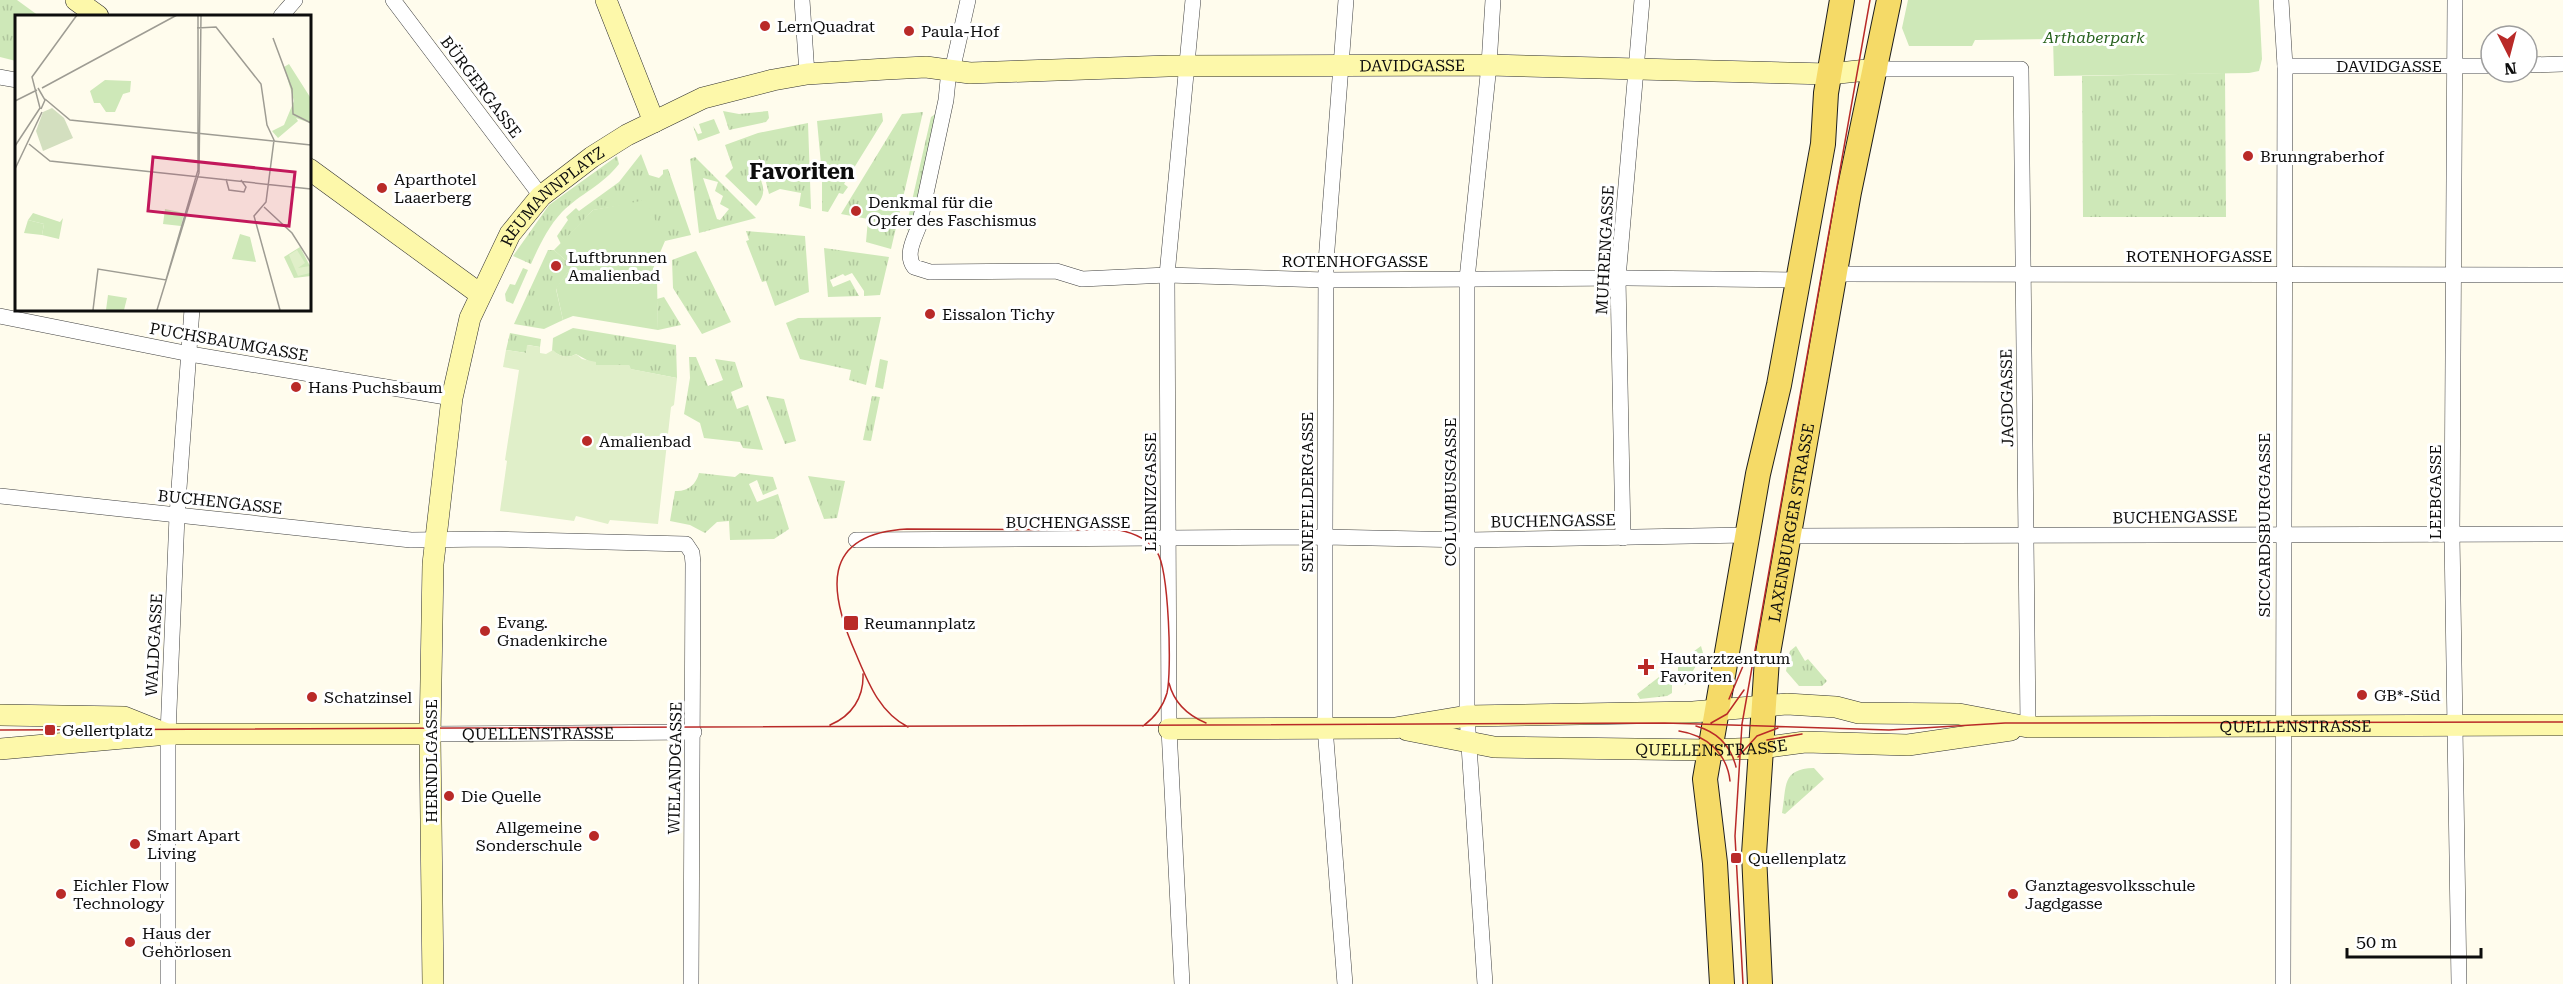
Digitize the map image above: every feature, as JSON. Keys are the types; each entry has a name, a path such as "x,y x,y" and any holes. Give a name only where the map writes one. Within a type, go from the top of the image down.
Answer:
{"main road":[{"path":"1722,984 1715,863 1706,808 1705,779 1747,535 1798,280 1822,144 1829,74 1842,0"},
{"name":"LAXENBURGER STRASSE","path":"1760,984 1754,862 1762,706 1767,659 1859,142 1889,0"}],"street":[{"path":"76,0 97,15"},
{"path":"282,15 295,0"},
{"name":"BÜRGERGASSE","path":"393,0 541,196"},
{"path":"606,0 654,122"},
{"path":"802,0 807,74"},
{"path":"949,70 954,62 968,0"},
{"name":"LEIBNIZGASSE","path":"1182,984 1169,729 1167,275 1193,0"},
{"name":"SENEFELDERGASSE","path":"1345,984 1325,727 1325,280 1346,0"},
{"name":"COLUMBUSGASSE","path":"1485,984 1467,716 1467,279 1489,65 1493,0"},
{"name":"MUHRENGASSE","path":"1623,538 1618,278 1642,0"},
{"name":"SICCARDSBURGGASSE","path":"2281,0 2285,66 2282,274 2283,984"},
{"name":"LEEBGASSE","path":"2455,0 2452,536 2457,724 2459,984"},
{"path":"2539,65 2563,64"},
{"name":"DAVIDGASSE","path":"949,70 970,73 1186,66 1489,65 1829,74 1876,69"},
{"name":"DAVIDGASSE","path":"2285,66 2479,66"},
{"name":"REUMANNPLATZ","path":"436,539 452,398 470,318 510,234 541,196 592,157 627,135 703,98 772,80 807,74 926,68 949,70"},
{"name":"JAGDGASSE","path":"1876,69 2021,69 2027,727"},
{"name":"ROTENHOFGASSE","path":"949,70 944,112 910,257 914,267 930,272 1056,271 1082,279 1167,275 1325,280 1618,278 1798,280"},
{"path":"0,77 15,81"},
{"path":"310,170 480,294"},
{"name":"ROTENHOFGASSE","path":"1835,274 2452,273 2563,275"},
{"name":"WALDGASSE","path":"168,984 168,734 177,516 192,310"},
{"name":"PUCHSBAUMGASSE","path":"0,316 190,354 452,398"},
{"name":"BUCHENGASSE","path":"0,496 411,540 436,539"},
{"name":"BUCHENGASSE","path":"1788,536 2563,534"},
{"name":"BUCHENGASSE","path":"856,540 1168,540 1325,537 1468,540 1747,535"},
{"name":"WIELANDGASSE","path":"436,539 680,542 686,544 693,552 694,732 691,984"},
{"name":"HERNDLGASSE","path":"433,984 430,734 436,539"},
{"name":"QUELLENSTRASSE","path":"1169,729 1395,728 1467,716 1716,710 1811,705 1859,713 1959,714 2027,727"},
{"name":"QUELLENSTRASSE","path":"0,715 124,717 168,734"},
{"name":"QUELLENSTRASSE","path":"1395,728 1469,743 1520,748 1710,750 1761,748 1805,742 1908,745 2027,727 2563,725"},
{"name":"QUELLENSTRASSE","path":"0,749 168,734 694,732"}],"green space":[{"path":"0,0 17,0 38,15 15,15 15,61 0,57"},
{"name":"Arthaberpark","path":"1908,0 2259,0 2262,59 2259,71 2249,73 2054,76 2053,39 1975,40 1972,46 1909,46 1902,28"},
{"path":"2225,73 2226,217 2083,217 2082,76"},
{"path":"723,111 739,114 768,111 769,118 766,122 729,130"},
{"path":"923,112 891,249 866,242 868,219 841,214 902,114"},
{"path":"882,113 883,121 844,184 848,187 843,194 839,193 828,212 822,211 822,178 818,178 817,165 821,164 817,121"},
{"path":"937,113 915,217 908,231 906,227 931,117"},
{"path":"714,119 720,133 698,141 693,126 698,134 702,133 699,124"},
{"path":"808,123 811,209 799,206 801,193 780,189 769,194 760,159 753,162 761,179 763,190 763,195 756,206 725,176 733,168 725,145 758,133"},
{"path":"641,154 649,175 659,178 663,170 668,169 691,235 665,241 630,204 593,210 561,244 557,236 568,220 566,217 576,208 579,211 619,182"},
{"path":"617,156 619,164 613,171 557,218 544,237 531,264 513,256 549,205"},
{"path":"695,157 756,218 699,233 690,159","holes":["703,178 718,182 715,191 723,196 720,204 729,209 720,220 717,219"]},
{"path":"646,200 665,241 653,269 653,279 657,280 658,330 573,316 563,320 556,288 572,266 554,250 593,210"},
{"path":"746,231 805,236 809,292 775,306 766,281 762,282 746,241 749,240"},
{"path":"824,248 889,257 880,295 864,296 864,291 852,273 830,280 833,287 850,280 859,296 828,297"},
{"path":"548,250 554,250 572,266 556,289 563,320 544,329 514,324"},
{"path":"696,251 731,322 702,334 673,288 672,260"},
{"path":"523,268 528,270 513,304 506,301 505,294 510,284 515,285"},
{"path":"664,297 681,325 658,330 657,299"},
{"path":"881,317 866,385 849,380 851,370 800,359 786,323 798,318"},
{"path":"573,328 676,345 677,378 630,369 629,365 596,365 576,354 566,357 552,351 553,338"},
{"path":"510,333 541,339 540,347 528,345 526,353 506,350"},
{"name":"Amalienbad","path":"527,345 540,347 540,353 546,354 553,350 564,356 576,354 582,359 596,362 596,365 629,365 631,369 677,378 674,405 671,407 658,524 610,520 608,524 576,516 574,521 500,511 507,461 505,460 519,370 503,367 506,350 526,353"},
{"path":"689,357 696,357 708,386 723,380 715,359 735,362 743,387 731,392 737,409 748,405 763,450 743,448 740,442 704,438 700,423 684,414 690,378"},
{"path":"880,359 888,361 883,389 875,387"},
{"path":"766,396 784,399 796,441 785,444"},
{"path":"872,396 880,397 871,441 863,440"},
{"path":"699,473 735,477 740,473 773,477 777,489 763,495 757,480 749,484 757,502 778,494 789,529 774,539 730,540 729,521 717,522 705,533 690,525 670,521 675,491 690,487 696,481"},
{"path":"808,476 845,481 837,518 824,519"},
{"path":"1701,646 1703,653 1685,685 1678,677 1678,663"},
{"path":"1796,646 1805,661 1808,659 1827,681 1822,686 1799,686 1786,671 1790,651"},
{"path":"1659,677 1672,685 1672,693 1667,696 1640,699 1637,694"},
{"path":"1814,768 1824,779 1785,814 1782,813 1786,787 1791,776 1803,769"}],"tram line":[{"path":"1743,984 1735,836 1742,724 1870,0"},
{"path":"908,727 889,713 870,685 847,631 837,589 838,570 845,555 858,542 878,533 907,529 1119,530 1145,540 1157,552 1161,562 1167,599 1169,664 1167,693 1163,703 1158,712 1143,726"},
{"path":"1729,699 1743,666"},
{"path":"830,725 845,716 855,705 859,698 863,674"},
{"path":"1169,683 1174,697 1182,708 1206,723"},
{"path":"1711,723 1727,714 1744,690"},
{"path":"0,730 1665,723 1889,730 2005,723 2563,722"},
{"path":"1696,726 1717,736 1727,746 1736,767"},
{"path":"1738,757 1757,736 1778,728"},
{"path":"1679,731 1698,737 1714,747 1725,762 1730,781"},
{"path":"1767,740 1802,734"}],"place":[{"name":"LernQuadrat","path":"765,26"},
{"name":"Paula-Hof","path":"909,31"},
{"name":"Brunngraberhof","path":"2248,156"},
{"name":"Aparthotel Laaerberg","path":"382,188"},
{"name":"Denkmal für die Opfer des Faschismus","path":"856,211"},
{"name":"Luftbrunnen Amalienbad","path":"556,266"},
{"name":"Eissalon Tichy","path":"930,314"},
{"name":"Hans Puchsbaum","path":"296,387"},
{"name":"Amalienbad","path":"587,441"},
{"name":"Reumannplatz","path":"851,623"},
{"name":"Evang. Gnadenkirche","path":"485,631"},
{"name":"Hautarztzentrum Favoriten","path":"1646,667"},
{"name":"GB*-Süd","path":"2362,695"},
{"name":"Schatzinsel","path":"312,697"},
{"name":"Gellertplatz","path":"50,730"},
{"name":"Die Quelle","path":"449,796"},
{"name":"Allgemeine Sonderschule","path":"594,836"},
{"name":"Smart Apart Living","path":"135,844"},
{"name":"Quellenplatz","path":"1736,858"},
{"name":"Eichler Flow Technology","path":"61,894"},
{"name":"Ganztagesvolksschule Jagdgasse","path":"2013,894"},
{"name":"Haus der Gehörlosen","path":"130,942"}],"district":[{"name":"Favoriten","path":"802,171"}]}
